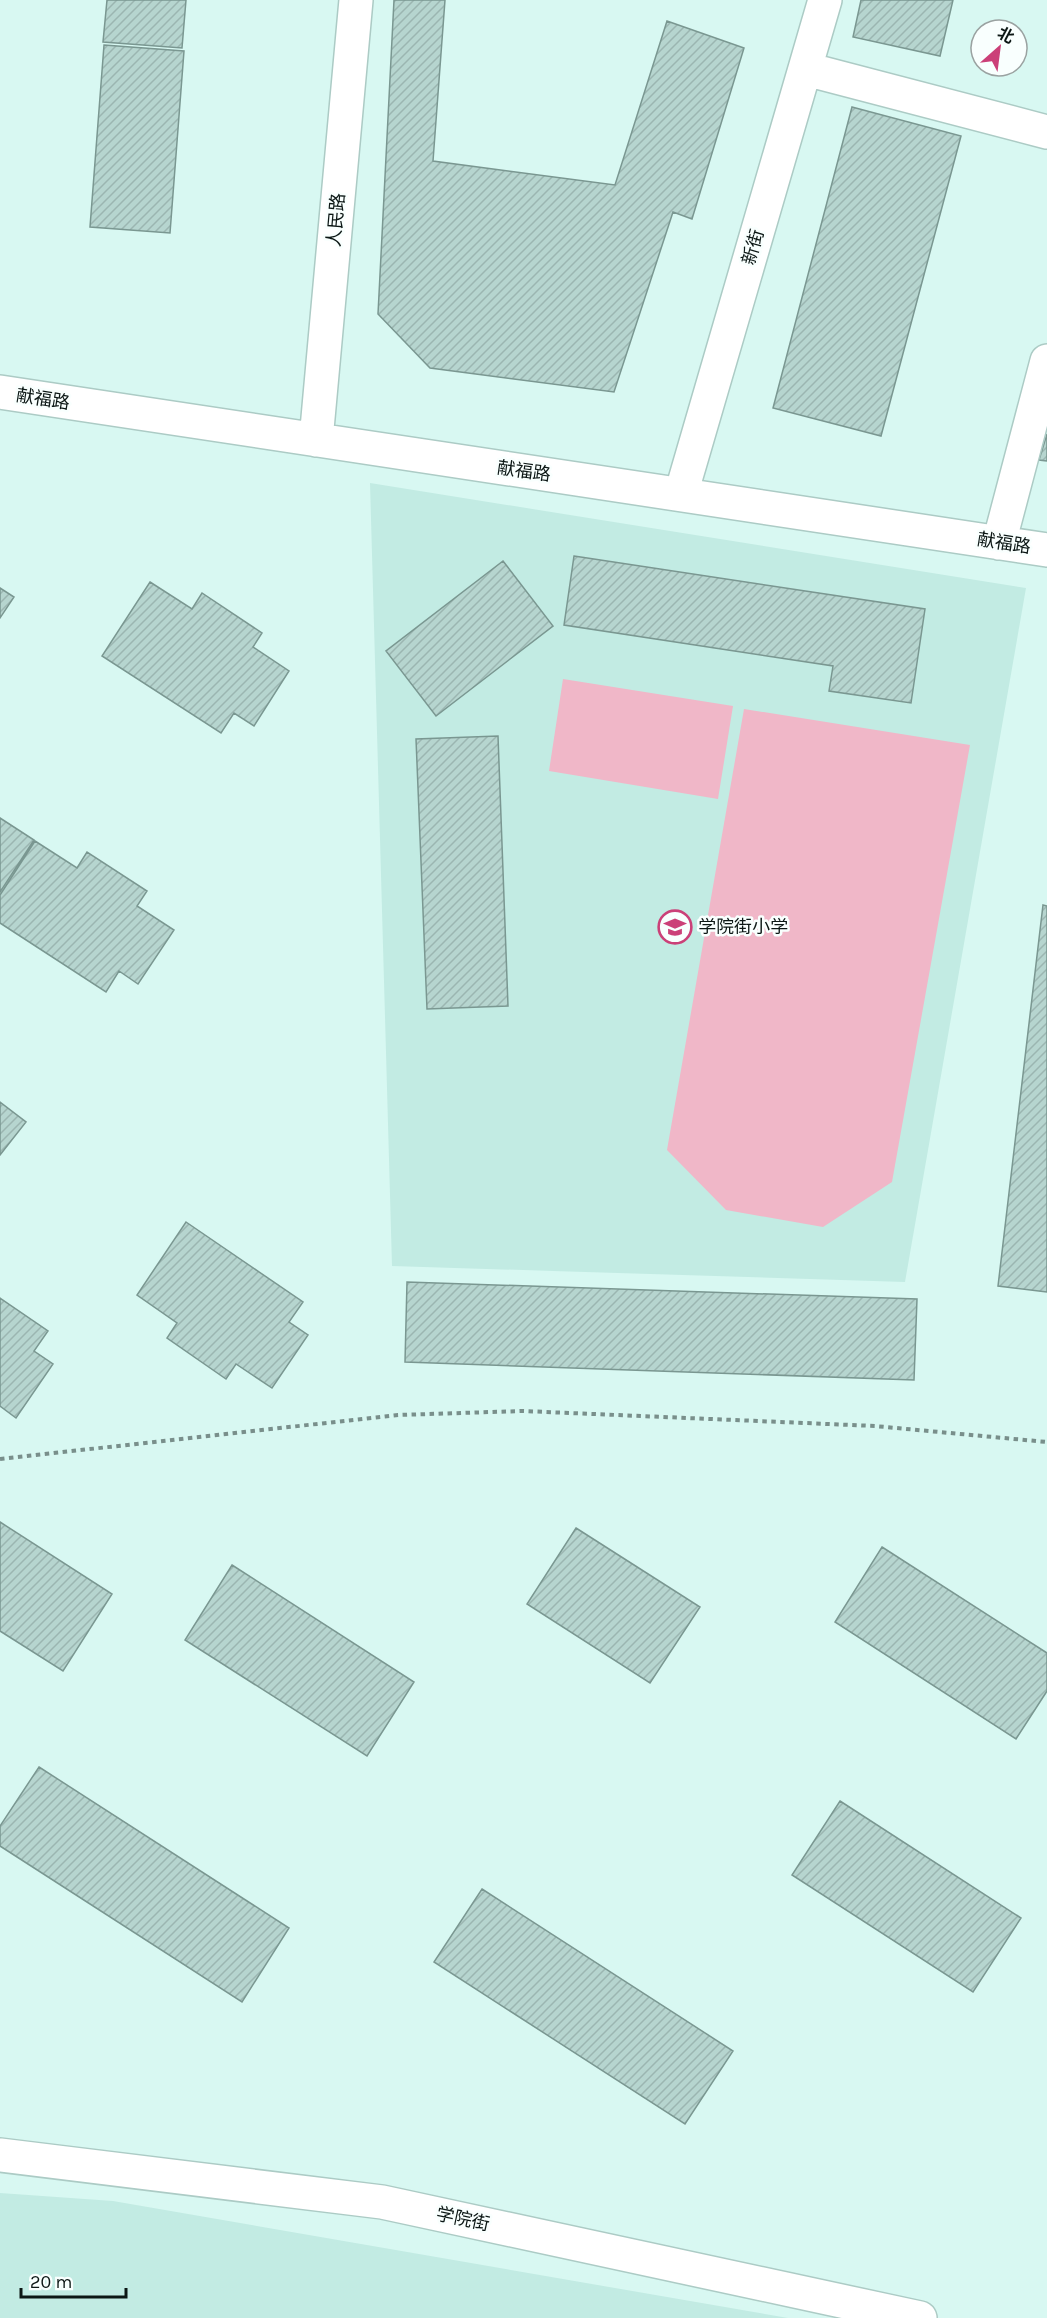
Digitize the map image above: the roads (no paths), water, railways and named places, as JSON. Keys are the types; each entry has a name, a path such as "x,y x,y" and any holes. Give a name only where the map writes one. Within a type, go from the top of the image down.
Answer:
{"street":[{"name":"人民路","path":"316,440 356,0"},
{"name":"新街","path":"681,494 825,0"},
{"path":"806,69 1047,132"},
{"path":"999,543 1047,361"},
{"name":"献福路","path":"0,392 1047,550"},
{"name":"学院街","path":"0,2155 382,2202 920,2318"}],"place":[{"name":"学院街小学","path":"675,927"}]}
